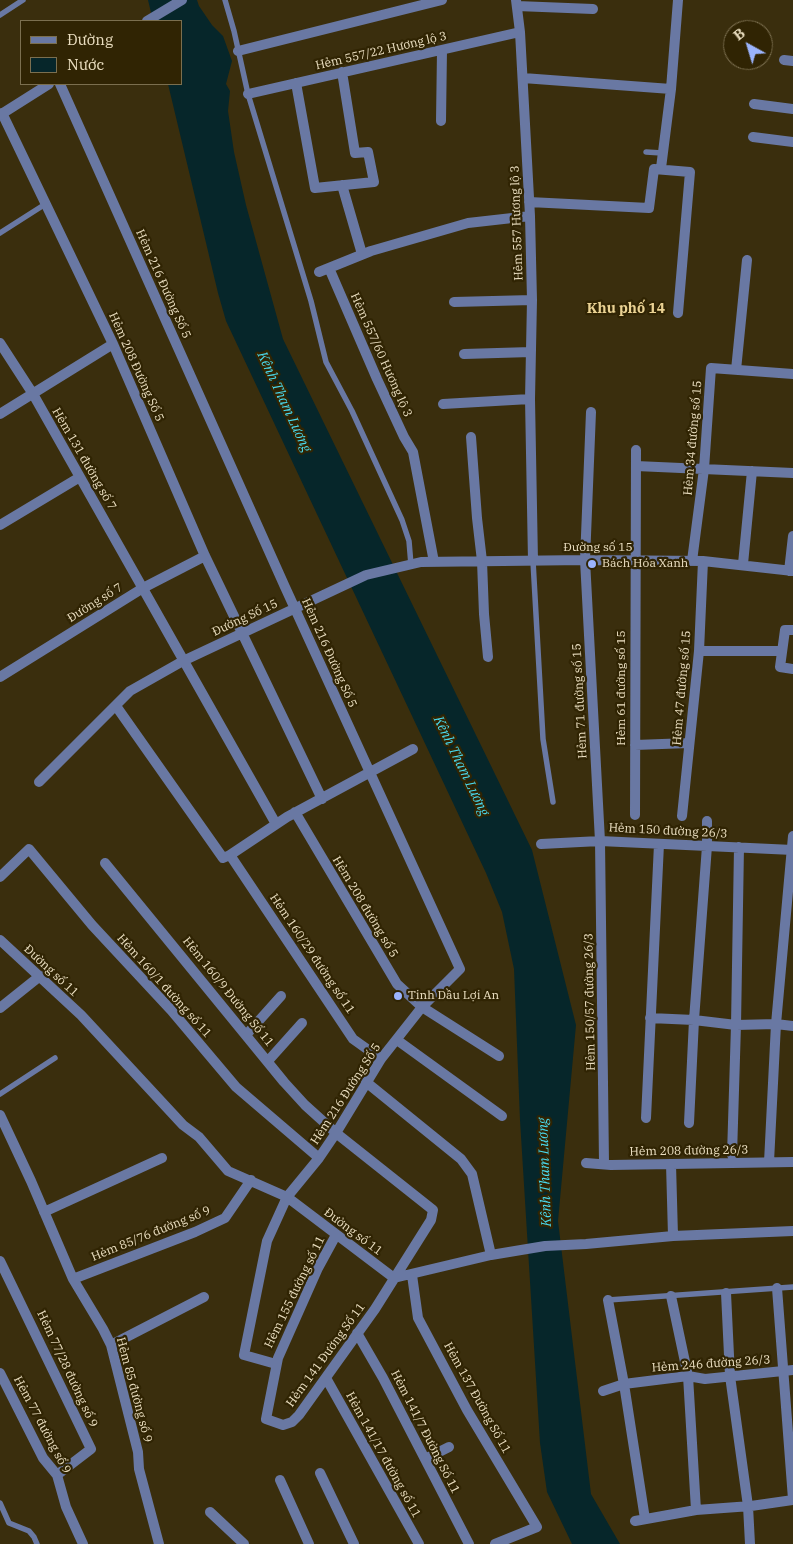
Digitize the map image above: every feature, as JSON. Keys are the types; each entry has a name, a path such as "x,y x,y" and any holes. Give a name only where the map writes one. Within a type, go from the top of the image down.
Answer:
{"street":[{"path":"149,20 182,0"},
{"path":"238,51 442,0"},
{"path":"661,168 672,89 678,0"},
{"path":"517,3 593,10"},
{"name":"Hẻm 557 Hương lộ 3","path":"517,3 530,216 532,300 530,399 533,560"},
{"name":"Hẻm 557/22 Hương lộ 3","path":"248,94 520,32"},
{"path":"441,121 442,50"},
{"path":"296,83 314,188 374,182 368,152 355,154 342,72"},
{"path":"523,78 672,89"},
{"path":"1,114 47,85"},
{"name":"Hẻm 216 Đường Số 5","path":"60,85 369,773 460,969 422,1007 381,1059 319,1158 286,1197 267,1241 244,1355 276,1364"},
{"path":"754,104 793,109"},
{"name":"Hẻm 208 Đường Số 5","path":"1,114 113,344 206,556 322,799"},
{"path":"753,138 793,142"},
{"path":"529,202 650,208 654,169 661,168 690,172 678,313"},
{"path":"342,185 362,254"},
{"name":"Hẻm 557/60 Hương lộ 3","path":"434,562 412,452 324,270 362,254 468,223 530,216"},
{"path":"736,370 747,260"},
{"path":"454,302 532,300"},
{"name":"Hẻm 131 đường số 7","path":"0,343 33,394 276,824"},
{"path":"0,414 113,344"},
{"path":"464,354 531,352"},
{"name":"Hẻm 34 đường số 15","path":"697,561 711,368 793,374"},
{"path":"443,404 530,399"},
{"name":"Hẻm 71 đường số 15","path":"591,412 584,560 600,841"},
{"path":"471,437 488,658"},
{"name":"Hẻm 61 đường số 15","path":"635,815 636,450"},
{"path":"636,466 793,473"},
{"path":"743,564 752,471"},
{"path":"0,525 80,477"},
{"path":"791,571 793,536"},
{"name":"Đường số 7","path":"0,677 143,588 206,556"},
{"name":"Đường số 15","path":"407,566 421,562 635,560 743,564 791,571"},
{"name":"Hẻm 47 đường số 15","path":"682,816 699,651 697,561"},
{"name":"Đường Số 15","path":"116,706 130,691 183,661 366,576 407,566"},
{"path":"793,630 785,630 780,667 793,669"},
{"path":"699,651 782,651"},
{"path":"39,782 116,706"},
{"name":"Hẻm 160/29 đường số 11","path":"116,706 227,856 354,1039 381,1059"},
{"path":"635,744 689,743"},
{"path":"227,856 295,812 414,749"},
{"name":"Hẻm 208 đường số 5","path":"295,812 397,984 422,1007 499,1056"},
{"path":"690,1123 694,1020 708,846 707,821"},
{"path":"769,1162 776,1024 793,836"},
{"name":"Hẻm 150 đường 26/3","path":"541,844 600,841 792,850"},
{"name":"Hẻm 150/57 đường 26/3","path":"600,841 604,1163"},
{"path":"646,1118 659,844"},
{"path":"732,1154 739,848"},
{"name":"Hẻm 160/1 đường số 11","path":"0,877 29,849 92,925 171,1010 236,1087 319,1158"},
{"name":"Hẻm 160/9 Đường Số 11","path":"105,862 306,1105 336,1133 433,1210 431,1220 394,1278"},
{"name":"Đường số 11","path":"0,940 81,1016 183,1125 199,1137 228,1171 286,1197 394,1278"},
{"path":"0,1008 40,976"},
{"path":"247,1034 281,996"},
{"path":"650,1018 694,1020 736,1025 776,1024 793,1026"},
{"path":"268,1061 302,1023"},
{"path":"397,1040 502,1116"},
{"path":"366,1082 461,1159 472,1174 491,1255"},
{"name":"Hẻm 85 đường số 9","path":"0,1115 73,1279 111,1346 138,1452 139,1469 159,1544"},
{"path":"44,1212 162,1158"},
{"name":"Hẻm 208 đường 26/3","path":"586,1163 611,1165 793,1162"},
{"path":"670,1164 673,1236"},
{"name":"Hẻm 85/76 đường số 9","path":"73,1279 195,1232 225,1218 251,1180"},
{"path":"394,1278 491,1255 545,1246 673,1236 793,1230"},
{"name":"Hẻm 155 đường số 11","path":"266,1419 278,1358 318,1268 336,1235"},
{"name":"Hẻm 77/28 đường số 9","path":"0,1261 91,1449 57,1475"},
{"name":"Hẻm 137 Đường Số 11","path":"412,1275 418,1318 467,1410 537,1527 495,1544"},
{"name":"Hẻm 141 Đường Số 11","path":"266,1419 283,1425 292,1422 299,1415 358,1334 394,1278"},
{"path":"608,1300 624,1384 640,1520 696,1510 793,1500 788,1371 777,1288"},
{"path":"726,1292 730,1376 748,1506 750,1544"},
{"path":"671,1296 688,1376 696,1510"},
{"path":"111,1346 204,1298"},
{"name":"Hẻm 141/7 Đường Số 11","path":"358,1334 383,1378 468,1544"},
{"name":"Hẻm 246 đường 26/3","path":"603,1391 624,1384 688,1376 705,1379 788,1371"},
{"name":"Hẻm 77 đường số 9","path":"0,1373 43,1458 57,1475 66,1507 83,1544"},
{"name":"Hẻm 141/17 đường số 11","path":"326,1378 419,1544"},
{"path":"425,1459 449,1447"},
{"path":"320,1473 354,1544"},
{"path":"280,1480 309,1544"},
{"path":"210,1512 244,1544"}],"lane":[{"path":"0,15 23,0"},
{"path":"225,0 248,94 311,301 326,362 352,411 402,520 409,541 407,566"},
{"path":"646,152 662,153"},
{"path":"0,233 46,203"},
{"path":"533,560 543,739 553,802"},
{"path":"0,1094 56,1058"},
{"path":"608,1300 793,1287"},
{"path":"0,1503 9,1523 28,1531 34,1537 36,1544"}],"water":[{"name":"Kênh Tham Lương","path":"148,0 197,0 212,25 223,36 232,61 226,84 230,91 228,111 234,152 246,205 283,339 532,850 576,1025 558,1221 591,1494 620,1544 572,1544 547,1492 540,1443 520,1120 514,969 502,912 486,873 226,321 168,85 182,85 182,20 153,20"}],"place":[{"name":"Bách Hóa Xanh","path":"592,564"},
{"name":"Tinh Dầu Lợi An","path":"398,996"}],"district":[{"name":"Khu phố 14","path":"626,309"}]}
